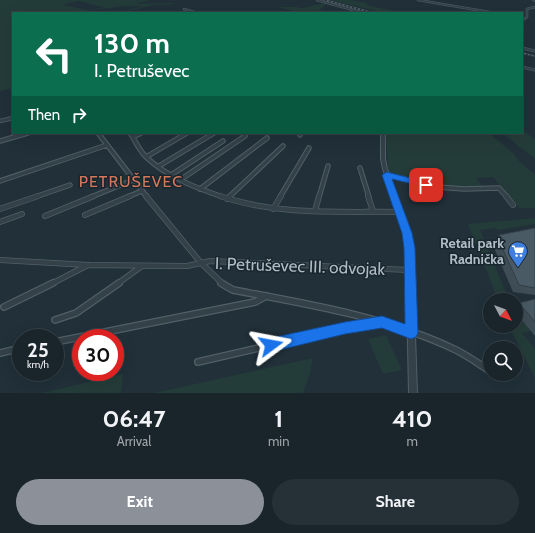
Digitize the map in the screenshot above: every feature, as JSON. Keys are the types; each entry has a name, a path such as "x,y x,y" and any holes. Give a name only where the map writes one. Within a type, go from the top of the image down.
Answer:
{"street":[{"path":"317,0 360,12"},
{"path":"418,0 489,12"},
{"path":"523,20 526,18 527,9 535,7"},
{"path":"184,9 194,12"},
{"path":"523,48 535,51"},
{"path":"523,68 535,70"},
{"path":"2,121 12,118"},
{"path":"0,141 24,134"},
{"path":"99,134 142,191 202,264 222,284 232,290 341,311 382,322 458,351 483,367"},
{"path":"130,134 146,157 171,175 200,189 240,203 273,209 401,212"},
{"path":"132,137 139,134"},
{"path":"146,157 185,134"},
{"path":"159,166 212,134"},
{"path":"384,134 383,159 387,175 401,212 409,248 413,393"},
{"path":"180,180 245,136"},
{"path":"200,189 267,138"},
{"path":"171,175 223,141"},
{"path":"0,181 107,145"},
{"path":"227,199 283,146"},
{"path":"273,209 309,148"},
{"path":"315,211 328,166"},
{"path":"360,168 373,211"},
{"path":"387,175 437,187 464,189 499,188 513,205"},
{"path":"45,216 133,180"},
{"path":"0,208 70,184"},
{"path":"85,215 142,191"},
{"path":"0,222 22,214"},
{"name":"I. Petruševec III. odvojak","path":"0,260 88,265 142,266 187,266 202,264 210,261 409,270"},
{"name":"I. Petruševec III. odvojak","path":"4,308 88,265"},
{"path":"55,320 76,313 142,266"},
{"path":"64,340 255,302 266,296"},
{"path":"198,362 345,328 382,322"},
{"path":"0,353 12,350"}],"green space":[{"path":"0,0 150,0 135,4 179,4 153,5 124,12 120,12 144,6 126,6 82,12 12,12 12,88 0,91","holes":["78,1 103,8 88,10 63,5"]},
{"path":"330,0 349,0 367,3 366,4 370,6 400,12 380,12"},
{"path":"324,3 327,4 319,10 332,12 298,12 277,7 303,8"},
{"path":"523,131 535,139 535,159 503,134 523,134"},
{"path":"386,134 490,134 513,153 518,160 535,175 535,208 519,208 493,177 476,178 483,187 471,189 447,189 425,186 391,177 388,168"},
{"path":"535,218 535,224 498,230 495,228 480,230 506,293 495,293 468,224"},
{"path":"523,321 531,331 523,333"},
{"path":"512,333 522,333 535,349 535,378 523,354 523,341 516,341"},
{"path":"386,335 402,370 383,374 368,339"},
{"path":"313,358 310,373 303,393 154,393"},
{"path":"93,381 122,381 121,393 42,393"}],"building":[{"name":"Retail park Radnička","path":"535,228 535,288 519,285 500,243 506,242 499,235"},
{"path":"535,299 535,322 523,308 523,302"}],"railway":[{"path":"325,0 370,12"},
{"path":"523,53 535,56"}],"place":[{"name":"Retail park Radnička","path":"518,268"}],"district":[{"name":"PETRUŠEVEC","path":"131,181"}],"route":[{"path":"271,345 345,328 382,322 411,333 409,248 407,233 387,175 426,185"}]}
